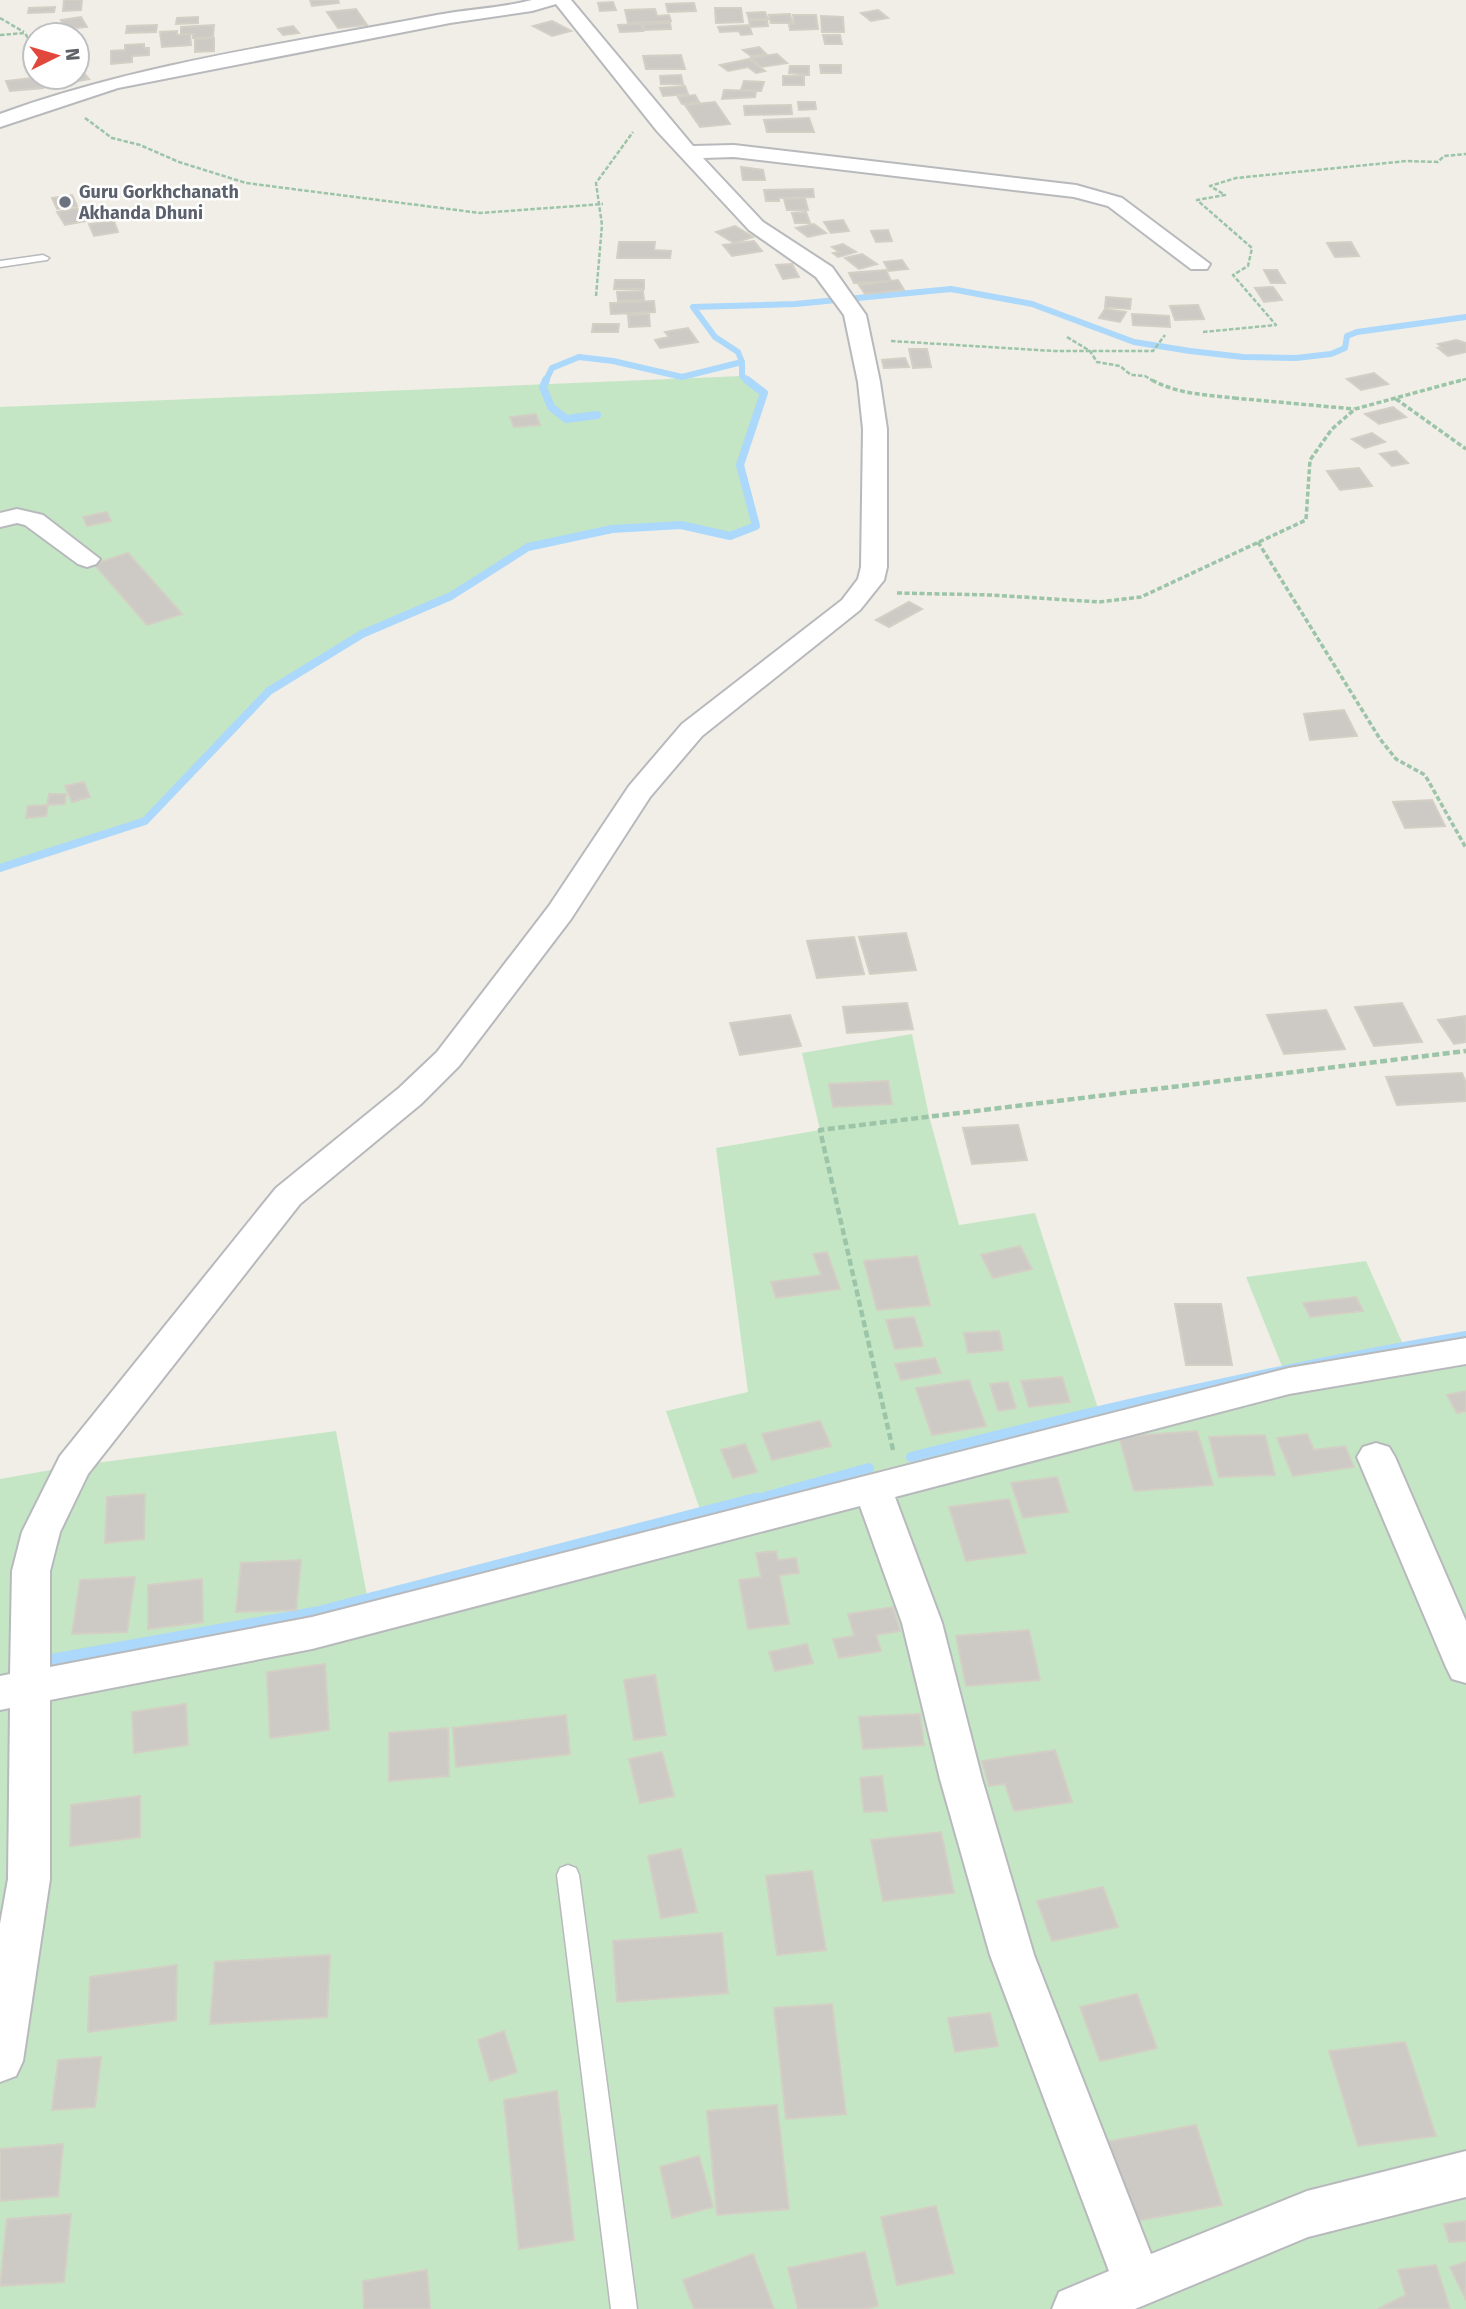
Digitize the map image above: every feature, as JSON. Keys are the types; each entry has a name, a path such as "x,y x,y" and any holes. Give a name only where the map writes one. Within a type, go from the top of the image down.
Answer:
{"street":[{"path":"0,121 115,83 450,18 531,6 550,0"},
{"path":"0,2061 29,1880 15,1690 31,1571 41,1532 73,1466 288,1196 410,1096 448,1059 560,912 639,792 692,730 864,592 871,580 874,568 875,429 856,315 824,272 756,226 653,114 562,0"},
{"path":"688,152 734,151 1076,191 1115,202 1199,264"},
{"path":"0,520 17,516 34,520 87,559"},
{"path":"15,1690 312,1633 1289,1381 1466,1351"},
{"path":"1376,1457 1466,1667"},
{"path":"886,1483 961,1779 1012,1955 1138,2283"},
{"path":"1076,2309 1307,2214 1466,2174"}],"lane":[{"path":"0,264 43,258"},
{"path":"568,1875 624,2309"}],"path":[{"path":"0,18 21,31"},
{"path":"0,35 21,33"},
{"path":"596,296 604,230 603,204 596,183 632,132 653,114"},
{"path":"83,117 112,138 140,145 179,162 246,183 480,213 603,204"},
{"path":"1203,332 1276,326 1233,275 1248,266 1252,248 1197,200 1225,195 1210,186 1236,178 1407,161 1438,162 1444,156 1466,153"},
{"path":"860,334 871,339 911,343 1090,351 1153,351 1165,335"},
{"path":"1068,337 1090,351 1097,362 1120,366 1131,375 1145,376 1163,386 1194,394 1222,397 1355,409 1466,379"},
{"path":"1222,397 1235,398"},
{"path":"1395,399 1466,449"},
{"path":"864,592 992,595 1099,602 1141,597 1306,520 1310,460 1332,429 1355,409"},
{"path":"1258,542 1380,739 1396,759 1424,775 1466,848"},
{"path":"886,1483 820,1130 1466,1051"}],"green space":[{"path":"742,376 764,393 740,465 756,526 730,536 681,525 612,529 528,547 451,596 362,634 269,691 145,821 0,868 0,407"},
{"path":"912,1034 929,1116 959,1225 1035,1213 1104,1427 1288,1381 1246,1277 1366,1261 1410,1360 1466,1351 1466,2309 0,2309 0,1479 73,1466 336,1431 371,1617 707,1530 666,1411 748,1392 716,1148 820,1130 802,1053"}],"building":[{"path":"64,0 82,0 81,10 63,11"},
{"path":"310,0 338,0 339,3 312,6"},
{"path":"613,2 616,10 600,11 598,3"},
{"path":"694,3 696,11 668,12 666,4"},
{"path":"55,7 54,12 28,13 29,8"},
{"path":"715,8 741,8 743,22 716,23"},
{"path":"356,9 367,25 338,28 327,12"},
{"path":"655,9 657,16 669,15 671,21 628,23 625,10"},
{"path":"878,10 888,18 871,21 861,13"},
{"path":"765,12 768,19 749,19 747,13"},
{"path":"790,14 792,23 771,23 769,15"},
{"path":"793,15 816,15 818,29 790,30 789,24 794,24"},
{"path":"821,16 843,17 844,32 822,32"},
{"path":"81,17 83,21 62,21"},
{"path":"198,17 198,23 176,24 177,18"},
{"path":"749,20 767,20 768,26 750,27"},
{"path":"552,21 571,31 552,36 533,26"},
{"path":"670,23 671,29 644,30 643,24"},
{"path":"641,24 643,31 620,32 618,25"},
{"path":"157,25 156,32 126,33 127,26"},
{"path":"214,25 213,37 193,38 193,34 181,34 181,27"},
{"path":"749,25 752,34 741,35 739,31 720,32 718,27"},
{"path":"293,26 299,33 283,35 278,29"},
{"path":"177,31 177,35 190,34 191,45 162,47 160,32"},
{"path":"823,35 840,35 842,44 825,44"},
{"path":"214,38 214,51 195,52 195,39"},
{"path":"144,44 144,48 149,48 149,55 132,56 132,62 111,64 111,51 125,50 125,45"},
{"path":"759,47 766,54 751,56 743,50"},
{"path":"777,54 787,63 761,67 751,58"},
{"path":"681,55 685,69 646,69 643,56"},
{"path":"749,59 765,71 756,73 748,67 728,71 720,65"},
{"path":"820,65 841,65 841,73 821,73"},
{"path":"790,66 809,66 809,75 789,73"},
{"path":"681,75 683,84 661,84 660,76"},
{"path":"783,76 804,76 804,85 783,85"},
{"path":"21,79 21,90 10,91 6,81"},
{"path":"744,81 764,82 761,91 741,90"},
{"path":"685,86 688,94 663,96 660,88"},
{"path":"724,90 756,91 755,97 722,99"},
{"path":"695,95 699,102 682,104 678,97"},
{"path":"715,102 730,124 700,127 685,105"},
{"path":"798,102 815,102 816,109 799,110"},
{"path":"791,105 792,114 745,115 744,106"},
{"path":"809,118 814,132 767,132 764,120"},
{"path":"741,167 763,170 765,180 743,180"},
{"path":"813,189 814,197 779,198 779,201 766,201 764,190"},
{"name":"Guru Gorkhchanath Akhanda Dhuni","path":"72,195 77,206 57,209 52,198"},
{"path":"805,198 808,210 787,210 784,199"},
{"path":"77,208 86,221 65,225 57,212"},
{"path":"806,212 810,223 795,223 792,213"},
{"path":"843,220 849,231 831,233 824,222"},
{"path":"114,221 118,232 94,236 89,224"},
{"path":"814,224 826,233 808,237 796,228"},
{"path":"735,226 753,237 734,243 716,232"},
{"path":"888,230 892,241 876,242 871,231"},
{"path":"754,241 762,251 732,256 723,245"},
{"path":"619,242 655,242 654,250 671,251 670,258 617,258"},
{"path":"1351,242 1359,256 1335,257 1327,243"},
{"path":"843,244 856,252 838,257 833,253 839,252 832,247"},
{"path":"862,254 877,264 859,269 845,258"},
{"path":"902,260 908,269 889,271 884,262"},
{"path":"792,264 799,277 783,279 776,265"},
{"path":"886,270 891,281 854,283 849,273"},
{"path":"1264,270 1277,270 1285,283 1271,283"},
{"path":"615,280 644,280 644,289 614,289"},
{"path":"898,280 904,290 865,294 859,285"},
{"path":"1273,287 1282,300 1264,302 1255,288"},
{"path":"643,291 644,300 618,301 617,292"},
{"path":"1106,297 1131,299 1130,309 1105,307"},
{"path":"654,301 655,312 611,314 610,303"},
{"path":"1198,305 1204,319 1175,320 1170,306"},
{"path":"1105,309 1126,312 1120,322 1099,318"},
{"path":"649,314 650,326 629,327 628,315"},
{"path":"1132,314 1169,316 1170,327 1133,325"},
{"path":"593,324 619,324 618,332 592,332"},
{"path":"688,328 698,342 660,348 655,340 669,337 665,332"},
{"path":"1456,340 1466,343 1466,352 1448,356 1438,348 1442,348 1438,344"},
{"path":"909,349 927,349 931,367 913,368"},
{"path":"905,358 909,367 884,368 882,360"},
{"path":"1374,373 1388,384 1361,390 1347,379"},
{"path":"1393,407 1406,417 1379,424 1365,414"},
{"path":"536,414 540,425 514,427 510,417"},
{"path":"1372,433 1385,442 1365,448 1352,439"},
{"path":"1396,451 1408,463 1392,466 1380,454"},
{"path":"1359,468 1372,486 1340,490 1327,471"},
{"path":"107,512 111,521 87,526 83,517"},
{"path":"128,553 182,614 147,625 94,564"},
{"path":"909,602 922,609 889,627 876,620"},
{"path":"1344,710 1357,736 1310,740 1304,714"},
{"path":"84,782 90,797 72,802 65,786"},
{"path":"49,794 66,794 65,804 47,805"},
{"path":"1432,800 1445,826 1405,828 1393,802"},
{"path":"48,805 46,816 26,818 28,806"},
{"path":"906,933 916,970 870,974 859,937"},
{"path":"854,937 864,974 817,978 807,941"},
{"path":"907,1003 913,1029 847,1033 843,1007"},
{"path":"1402,1003 1422,1042 1374,1046 1355,1007"},
{"path":"1326,1010 1345,1049 1284,1054 1267,1015"},
{"path":"790,1015 801,1046 740,1055 730,1023"},
{"path":"1466,1016 1466,1042 1454,1044 1438,1020"},
{"path":"1462,1073 1466,1083 1466,1101 1397,1105 1386,1077"},
{"path":"888,1081 892,1104 833,1107 829,1084"},
{"path":"1018,1125 1027,1160 972,1164 963,1128"},
{"path":"1020,1246 1032,1269 993,1278 981,1255"},
{"path":"827,1252 840,1289 776,1298 771,1282 821,1275 813,1254"},
{"path":"917,1256 930,1305 877,1310 864,1261"},
{"path":"1356,1297 1363,1311 1310,1317 1303,1303"},
{"path":"1175,1304 1221,1304 1232,1365 1186,1365"},
{"path":"914,1317 923,1346 895,1349 886,1320"},
{"path":"999,1331 1003,1350 968,1353 964,1333"},
{"path":"935,1358 941,1373 901,1380 895,1364"},
{"path":"1062,1377 1070,1402 1029,1407 1021,1381"},
{"path":"969,1380 986,1426 932,1435 916,1388"},
{"path":"1008,1382 1016,1408 998,1411 990,1384"},
{"path":"1466,1391 1466,1411 1457,1413 1447,1395"},
{"path":"820,1421 831,1446 772,1460 762,1434"},
{"path":"1197,1431 1213,1485 1134,1491 1119,1437"},
{"path":"1307,1434 1314,1450 1345,1446 1354,1467 1293,1476 1277,1438"},
{"path":"1265,1435 1275,1475 1219,1477 1209,1437"},
{"path":"745,1444 757,1472 733,1478 721,1450"},
{"path":"1057,1477 1068,1512 1023,1518 1011,1483"},
{"path":"145,1494 144,1539 105,1543 107,1497"},
{"path":"1009,1499 1026,1553 966,1561 949,1507"},
{"path":"776,1551 778,1560 796,1558 799,1573 779,1575 789,1624 748,1629 739,1580 761,1577 756,1553"},
{"path":"301,1560 296,1610 236,1612 241,1563"},
{"path":"135,1577 127,1632 72,1634 80,1580"},
{"path":"202,1579 203,1622 148,1629 148,1585"},
{"path":"893,1607 900,1631 876,1635 881,1651 839,1658 833,1639 854,1636 848,1614"},
{"path":"1029,1630 1040,1680 966,1686 956,1636"},
{"path":"807,1644 813,1663 775,1671 769,1652"},
{"path":"325,1664 329,1730 270,1738 267,1672"},
{"path":"655,1675 666,1735 634,1740 624,1680"},
{"path":"186,1704 188,1745 134,1753 132,1712"},
{"path":"920,1714 924,1745 863,1749 859,1717"},
{"path":"566,1715 570,1754 456,1767 453,1728"},
{"path":"448,1728 449,1776 389,1781 389,1733"},
{"path":"1055,1750 1072,1802 1014,1811 1005,1784 989,1786 982,1761"},
{"path":"662,1752 674,1796 640,1803 629,1759"},
{"path":"882,1776 887,1811 864,1812 860,1778"},
{"path":"140,1796 140,1837 70,1846 71,1805"},
{"path":"941,1832 954,1893 883,1901 871,1840"},
{"path":"681,1849 697,1912 661,1918 648,1856"},
{"path":"812,1871 826,1950 777,1955 766,1876"},
{"path":"1103,1887 1118,1927 1052,1941 1037,1901"},
{"path":"722,1933 728,1993 617,2002 613,1941"},
{"path":"330,1955 327,2017 210,2024 215,1962"},
{"path":"177,1965 176,2020 88,2032 90,1977"},
{"path":"1137,1994 1157,2048 1100,2061 1080,2007"},
{"path":"832,2004 846,2114 786,2119 774,2008"},
{"path":"990,2013 998,2046 955,2052 948,2018"},
{"path":"504,2031 517,2072 490,2081 478,2040"},
{"path":"1405,2042 1436,2136 1358,2146 1329,2051"},
{"path":"101,2057 95,2107 52,2110 58,2060"},
{"path":"557,2091 574,2240 519,2249 504,2100"},
{"path":"777,2105 789,2209 717,2215 707,2111"},
{"path":"1196,2125 1222,2205 1119,2224 1095,2144"},
{"path":"63,2144 58,2196 0,2201 0,2149"},
{"path":"699,2156 713,2207 672,2218 660,2167"},
{"path":"936,2206 954,2273 897,2285 881,2217"},
{"path":"71,2214 64,2282 0,2286 7,2219"},
{"path":"1466,2221 1466,2241 1449,2242 1444,2224"},
{"path":"865,2252 878,2306 864,2309 798,2309 788,2268"},
{"path":"753,2254 774,2309 694,2309 683,2280"},
{"path":"1466,2262 1466,2300 1450,2267"},
{"path":"1436,2265 1450,2309 1378,2309 1406,2295 1398,2270"},
{"path":"427,2270 430,2309 364,2309 363,2281"}],"waterway":[{"path":"742,362 738,352 715,337 693,307 795,304 951,289 1032,304 1134,342 1243,357 1296,358 1331,354 1345,348 1347,336 1357,332 1466,317"},
{"path":"546,380 552,368 579,357 613,361 682,377 742,362"},
{"path":"742,362 742,376 750,382"},
{"path":"546,380 543,387 551,407 566,419 597,415"},
{"path":"0,868 145,821 269,691 362,634 451,596 528,547 612,529 681,525 730,536 756,526 740,465 764,393 747,380"},
{"path":"911,1457 1187,1391 1466,1336"},
{"path":"750,1501 869,1468"},
{"path":"54,1660 317,1613 757,1499"}],"place":[{"name":"Guru Gorkhchanath Akhanda Dhuni","path":"65,202"}]}
